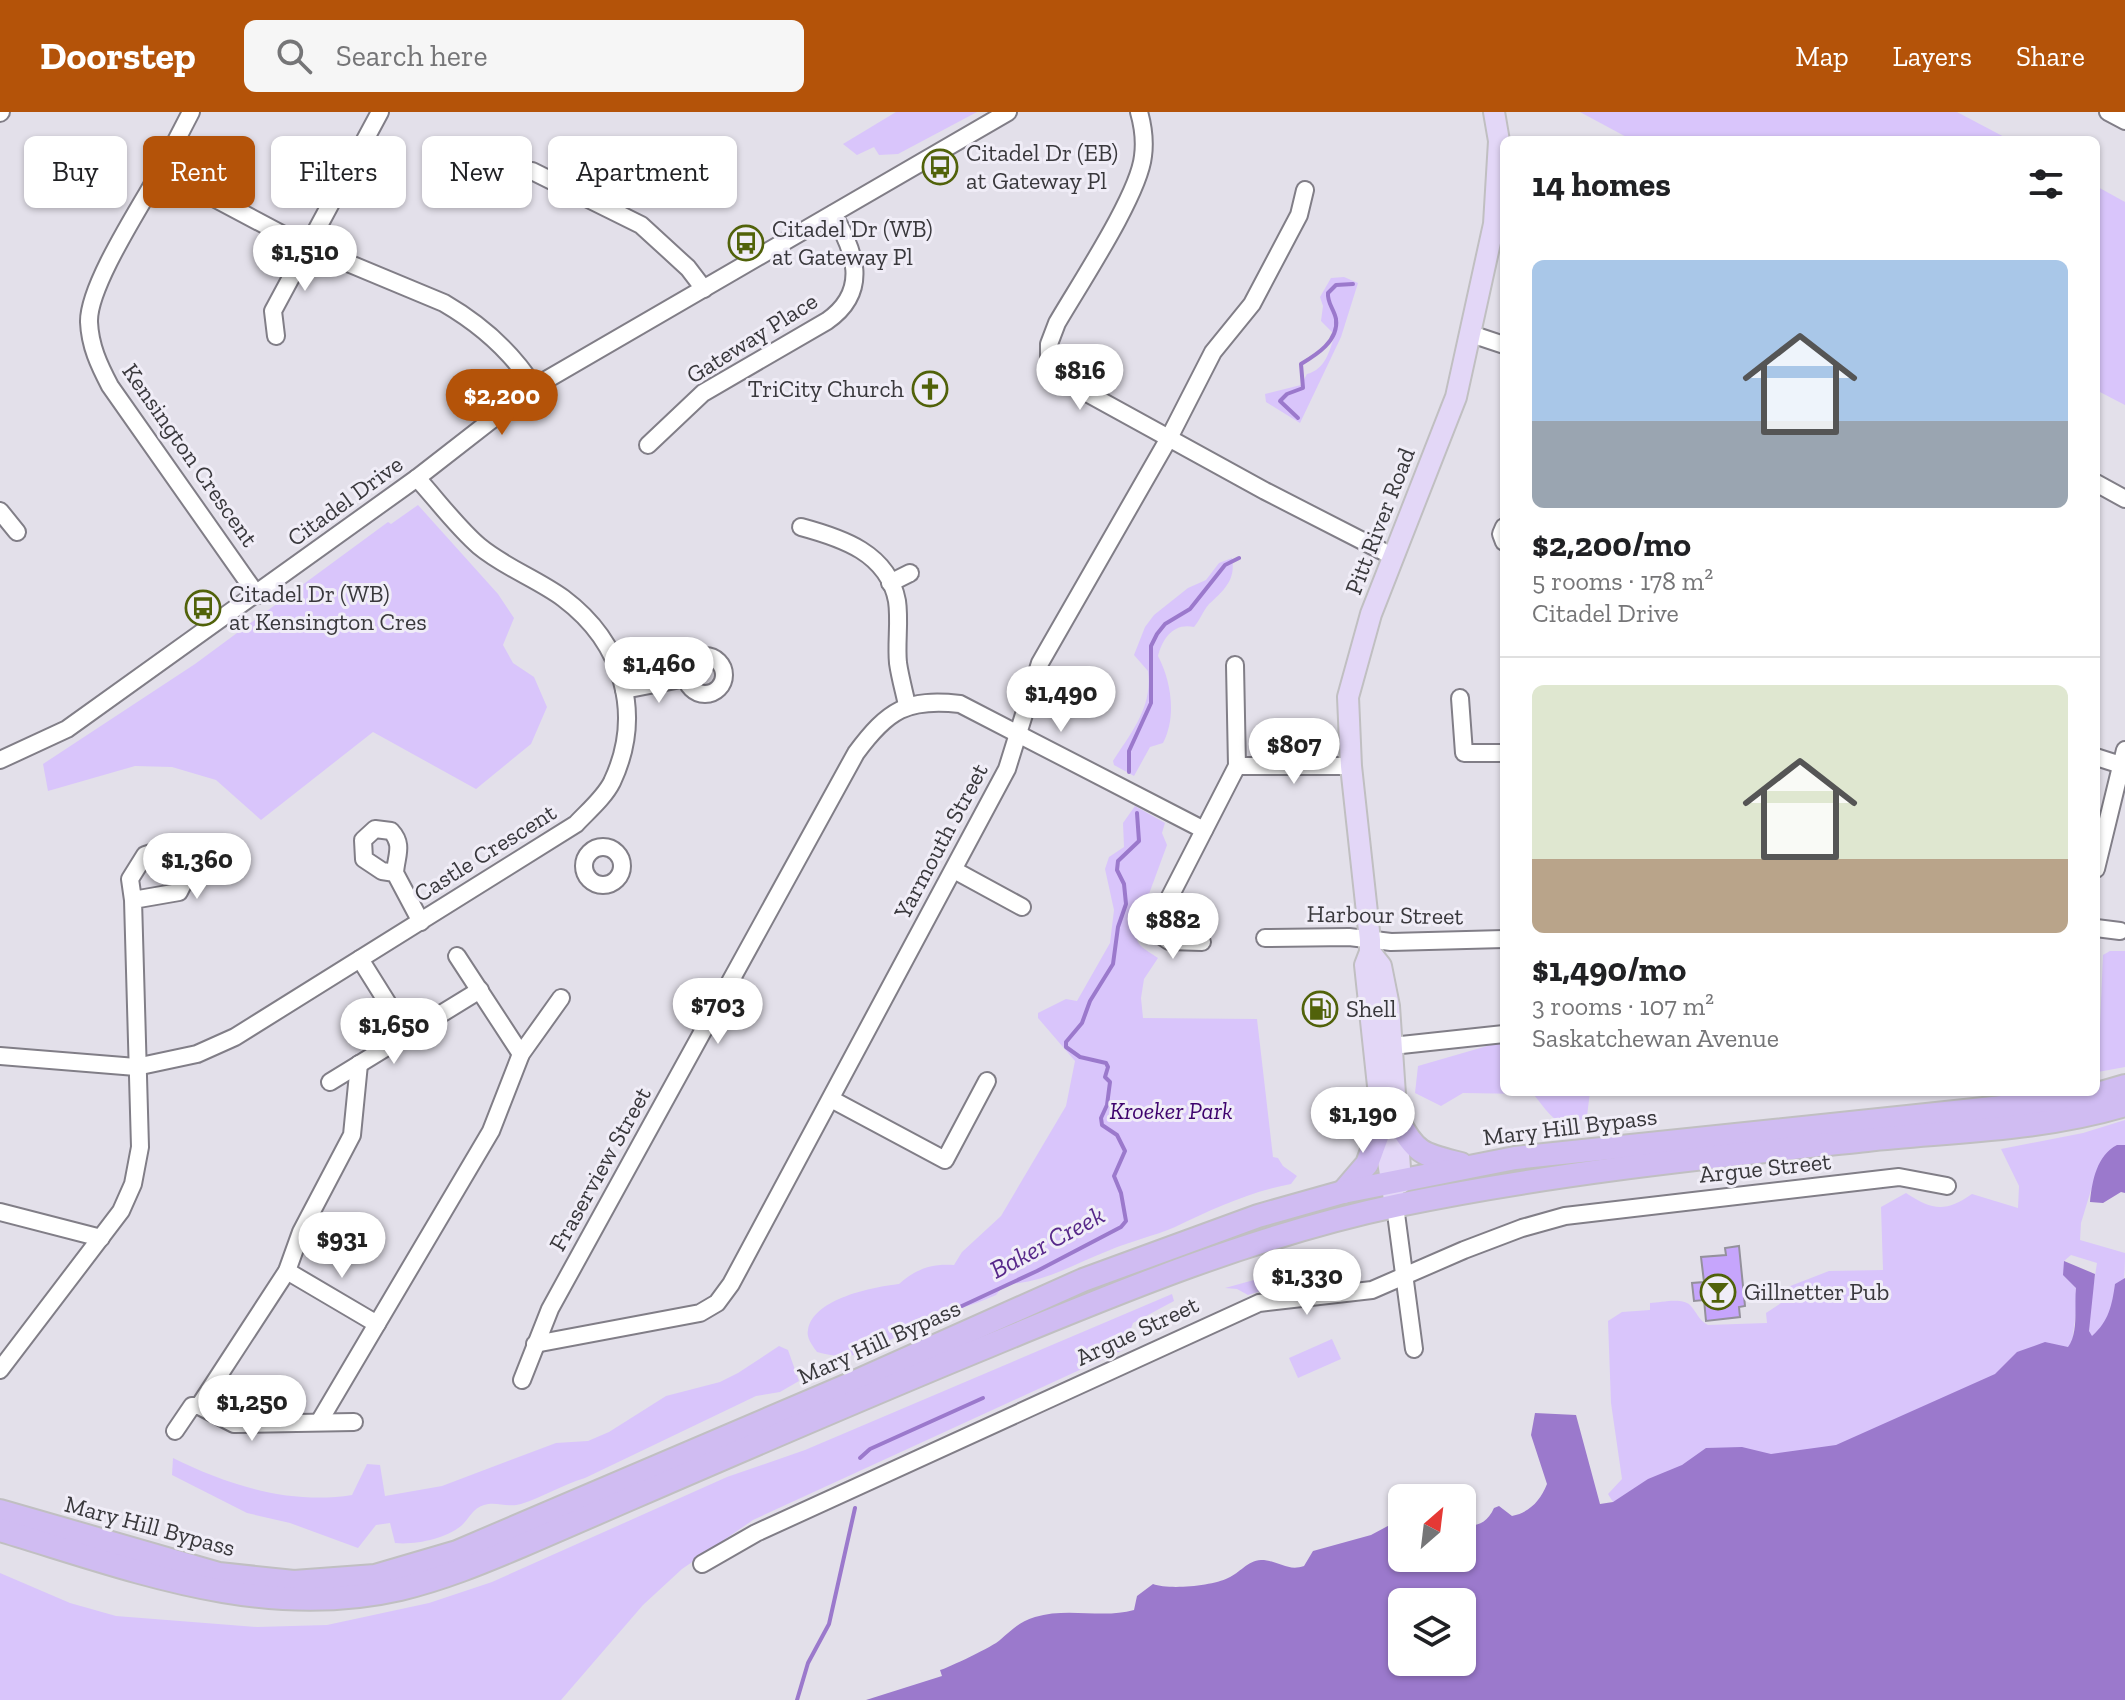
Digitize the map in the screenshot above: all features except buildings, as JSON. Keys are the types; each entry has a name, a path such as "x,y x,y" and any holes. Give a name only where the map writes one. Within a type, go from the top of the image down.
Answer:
{"highway":[{"name":"Mary Hill Bypass","path":"2100,1093 2125,1086"},
{"name":"Mary Hill Bypass","path":"0,1511 193,1568 246,1579 322,1582 398,1570 457,1552 538,1519 1133,1260 1258,1216 1343,1192 1466,1166 1571,1150 2031,1104 2082,1096"},
{"name":"Mary Hill Bypass","path":"0,1530 167,1580 242,1596 320,1600 398,1590 472,1567 923,1373 1178,1269 1268,1239 1395,1206 1519,1182 1817,1145 2032,1123 2125,1105"},
{"path":"1343,1192 1367,1164 1390,1122 1419,1151 1466,1166"}],"main road":[{"name":"Pitt River Road","path":"1395,1206 1390,1122 1373,1034 1365,965 1370,946 1351,766 1348,697 1359,650 1392,556 1449,417 1471,334 1494,224 1499,153 1494,112"},
{"name":"Pitt River Road","path":"1370,946 1381,966 1392,1046 1390,1122"},
{"path":"1373,1034 1392,1046"}],"street":[{"name":"Kensington Crescent","path":"179,136 191,112"},
{"path":"276,336 273,311 380,112"},
{"name":"Citadel Drive","path":"0,760 67,729 417,478 534,387 1008,112"},
{"path":"1139,112 1143,136 1141,169 1126,203 1057,323 1049,344 1049,363 1065,381 1392,556"},
{"path":"2108,112 2125,121"},
{"path":"532,171 641,225 688,268 704,289"},
{"name":"Yarmouth Street","path":"535,1344 700,1313 717,1303 731,1284 1007,769 1040,663 1169,438 1213,352 1252,304 1299,215 1305,190"},
{"name":"Kensington Crescent","path":"143,203 95,292 89,320 94,355 110,386 257,595"},
{"path":"234,208 308,246 444,303 465,316 521,366 534,387"},
{"name":"Gateway Place","path":"648,445 703,393 827,321 841,309 853,286 855,261 833,214"},
{"path":"1471,334 1500,344"},
{"name":"Castle Crescent","path":"0,1056 136,1067 197,1054 235,1037 576,824 611,785 624,748 629,714 617,665 595,628 564,599 480,547 417,478"},
{"path":"2100,485 2125,499"},
{"path":"0,511 17,532"},
{"path":"801,527 839,537 866,553 887,573 897,601 898,663 907,705 929,700 960,704 1204,830"},
{"path":"890,583 910,573"},
{"path":"1202,942 1169,941 1157,933 1158,920 1237,766 1235,665"},
{"path":"624,690 686,678"},
{"path":"1460,698 1464,753 1500,753"},
{"name":"Fraserview Street","path":"522,1380 550,1309 856,753 875,727 907,705"},
{"path":"2100,757 2123,757 2100,852"},
{"path":"1237,766 1351,766"},
{"path":"576,824 591,851"},
{"path":"954,870 1022,907"},
{"path":"395,873 421,922"},
{"path":"0,1370 121,1211 133,1184 140,1147 133,900"},
{"path":"2100,928 2120,931"},
{"name":"Harbour Street","path":"1265,938 1370,946 1500,939"},
{"path":"457,956 521,1054"},
{"path":"360,959 407,1034"},
{"path":"330,1082 480,990"},
{"path":"319,1422 491,1131 521,1054 561,998"},
{"path":"1392,1046 1500,1034"},
{"path":"199,1406 287,1271 301,1232 352,1135 359,1064"},
{"path":"831,1099 945,1160 987,1081"},
{"name":"Argue Street","path":"702,1564 756,1533 1250,1306 1281,1299 1361,1292 1522,1228 1581,1213 1899,1177 1947,1186"},
{"name":"Pitt River Road","path":"1395,1206 1414,1349"},
{"path":"0,1212 101,1238"},
{"path":"287,1271 377,1324"},
{"path":"175,1431 192,1406 199,1406 234,1424 354,1422"}],"green space":[{"path":"896,112 977,112 898,154 879,155 874,147 857,155 843,144"},
{"path":"1580,112 1957,112 2002,136 1625,136"},
{"path":"2100,188 2125,202 2125,405 2100,392"},
{"path":"1344,277 1358,283 1341,337 1300,423 1266,402 1265,394 1301,385 1307,374 1323,364 1335,335 1321,321 1323,306 1320,297 1331,278"},
{"path":"418,505 498,594 514,618 503,645 513,663 534,677 547,707 531,744 476,789 373,732 261,820 216,780 172,767 135,766 48,791 43,764 195,664 388,522 391,524"},
{"path":"1232,558 1228,584 1194,627 1180,627 1170,633 1163,643 1158,656 1169,687 1170,722 1163,743 1150,747 1134,776 1114,765 1113,761 1139,719 1147,696 1148,671 1134,655 1145,627 1154,615 1188,588 1206,580 1219,563"},
{"name":"Kroeker Park","path":"1135,806 1165,823 1162,833 1167,845 1135,932 1140,945 1158,958 1144,979 1141,998 1143,1018 1257,1019 1273,1157 1297,1176 1291,1184 1232,1202 1059,1272 1033,1281 1005,1284 996,1295 907,1330 861,1354 848,1356 817,1352 809,1339 808,1330 812,1319 832,1302 861,1291 899,1284 925,1268 954,1265 962,1252 1001,1216 1066,1106 1075,1061 1038,1018 1038,1013 1066,999 1077,1001 1110,943 1114,910 1105,869 1109,857 1124,847 1123,823"},
{"path":"2110,951 2125,951 2125,1067 2100,1072 2100,1025 2103,955"},
{"path":"1500,1044 1500,1094 1463,1093 1441,1106 1415,1093 1418,1066"},
{"path":"1535,1096 1590,1096 1587,1116 1577,1122 1562,1123"},
{"path":"2125,1120 2125,1145 2091,1190 2081,1223 2080,1240 2125,1253 2123,1286 2111,1318 2083,1352 2097,1263 2071,1255 2064,1261 2068,1277 2076,1288 2071,1350 2083,1385 1613,1502 1608,1494 1622,1479 1611,1403 1608,1321 1622,1312 1650,1310 1650,1303 1676,1301 1690,1305 1708,1325 1767,1323 1766,1313 1781,1303 1780,1290 1829,1271 1883,1270 1881,1207 1906,1193 1939,1207 1955,1204 1972,1194 2018,1208 2019,1186 2001,1149 2083,1133"},
{"path":"1297,1268 1313,1269 1315,1274 1248,1295 1237,1289 1225,1288"},
{"path":"1172,1294 1174,1301 1133,1323 1123,1350 753,1520 682,1569 643,1605 561,1700 0,1700 0,1573 70,1603 116,1616 257,1627 327,1625 429,1603 492,1582 727,1477 805,1450"},
{"path":"1332,1339 1341,1359 1298,1378 1289,1358"},
{"path":"779,1346 788,1350 799,1381 780,1392 756,1396 585,1478 529,1501 516,1505 480,1506 454,1531 430,1540 395,1543 390,1523 376,1525 358,1548 290,1523 247,1513 172,1475 173,1458 215,1477 260,1490 283,1495 329,1497 352,1495 367,1464 380,1465 385,1496 442,1486 556,1443 588,1441 609,1432 666,1396 720,1382"}],"shaded area":[{"path":"2117,1145 2125,1145 2125,1193 2121,1192 2103,1203 2090,1202 2100,1162"},
{"path":"2064,1261 2095,1274 2089,1331 2092,1336 2109,1312 2115,1284 2125,1278 2125,1700 866,1700 942,1676 940,1670 989,1647 1035,1617 1134,1610 1137,1596 1153,1584 1180,1587 1212,1583 1261,1560 1292,1568 1304,1566 1313,1551 1371,1535 1388,1526 1388,1572 1476,1572 1476,1524 1499,1506 1512,1516 1524,1512 1538,1501 1547,1484 1531,1435 1535,1413 1576,1415 1600,1504 1613,1502 1648,1479 1682,1465 1706,1448 1742,1447 1771,1454 1836,1445 1995,1374 2017,1352 2045,1342 2068,1347 2075,1326 2076,1288 2063,1275"}],"waterway":[{"name":"Baker Creek","path":"1298,418 1280,401 1287,394 1303,388 1301,364 1325,346 1334,334 1336,319 1328,293 1336,285 1353,284"},
{"name":"Baker Creek","path":"1129,772 1129,751 1151,703 1151,646 1157,634 1165,624 1190,609 1225,565 1239,558"},
{"name":"Baker Creek","path":"949,1312 1037,1271 1121,1227 1126,1221 1114,1176 1125,1151 1117,1135 1102,1125 1101,1118 1107,1105 1110,1082 1105,1077 1108,1067 1106,1063 1080,1057 1066,1047 1066,1042 1082,1023 1090,1001 1113,964 1118,927 1126,904 1124,884 1117,870 1118,861 1139,841 1137,813"},
{"name":"Baker Creek","path":"860,1458 870,1449 983,1398"},
{"name":"Baker Creek","path":"797,1700 808,1663 829,1624 855,1508"}],"place":[{"name":"Citadel Dr (EB) at Gateway Pl","path":"940,167"},
{"name":"Citadel Dr (WB) at Gateway Pl","path":"746,243"},
{"name":"TriCity Church","path":"930,389"},
{"name":"Citadel Dr (WB) at Kensington Cres","path":"203,608"},
{"name":"Shell","path":"1320,1009"},
{"name":"Gillnetter Pub","path":"1718,1292"}]}
